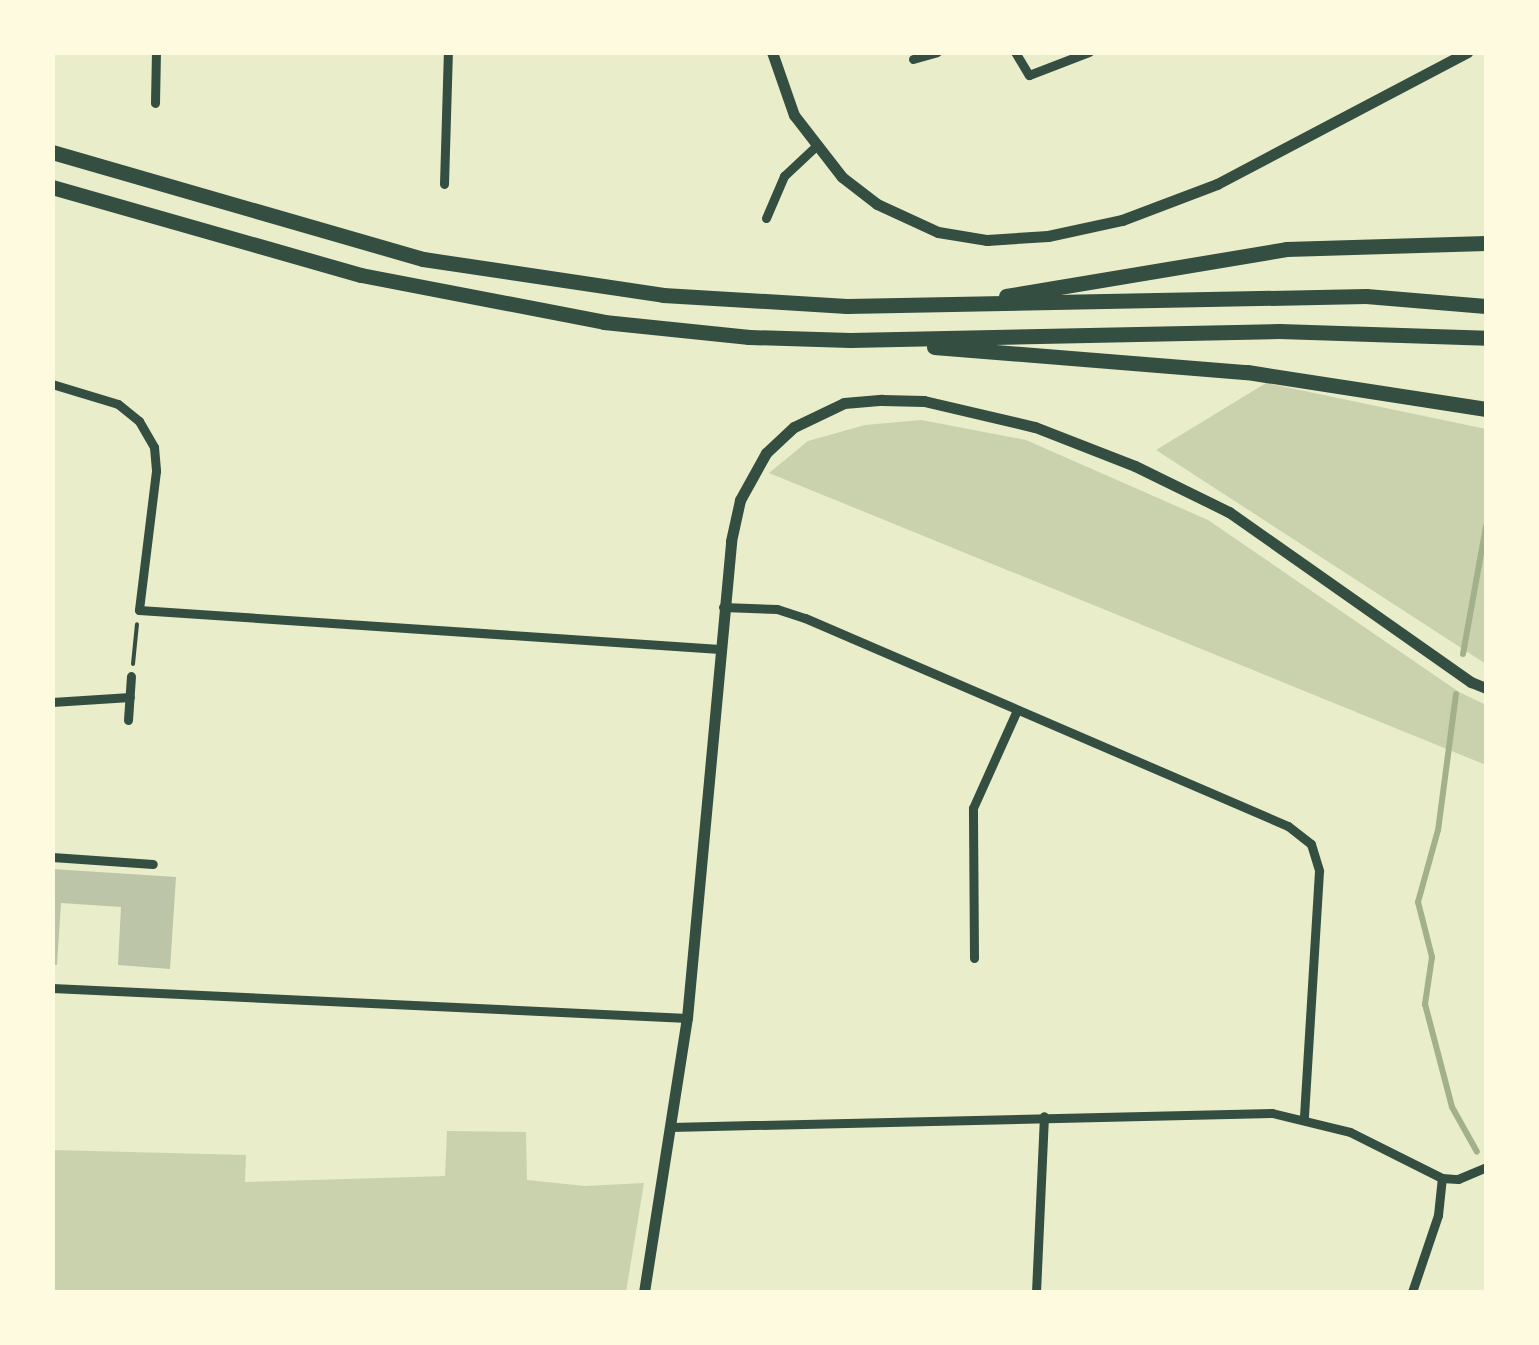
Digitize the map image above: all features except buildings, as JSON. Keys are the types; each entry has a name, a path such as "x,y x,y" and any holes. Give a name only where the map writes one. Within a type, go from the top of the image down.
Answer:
{"highway":[{"path":"52,152 423,258 663,295 847,306 1366,296 1486,306"},
{"path":"52,187 361,274 585,318 749,337 850,340 1279,331 1486,338"},
{"path":"953,304 1286,249 1486,243"},
{"path":"850,340 1247,372 1486,409"}],"street":[{"path":"155,103 156,52"},
{"path":"444,184 448,52"},
{"path":"772,52 794,115 842,177 877,204 938,232 987,240 1048,236 1122,220 1217,184 1467,52"},
{"path":"912,59 937,52"},
{"path":"1016,52 1029,76 1089,52"},
{"path":"766,218 772,196 784,176 816,146"},
{"path":"52,384 118,404 140,421 154,447 156,471 139,610 720,649"},
{"path":"644,1292 687,1018 724,607 740,500 766,453 794,427 844,403 924,401 1035,427 1135,466 1229,512 1471,682 1486,688"},
{"path":"724,607 777,609 805,618 1288,826 1311,844 1319,871 1304,1119"},
{"path":"128,720 132,676"},
{"path":"52,702 130,697"},
{"path":"974,958 973,808 1017,710"},
{"path":"52,858 153,864"},
{"path":"52,988 687,1018"},
{"path":"672,1127 1272,1113 1350,1132 1442,1178 1458,1180 1486,1167"},
{"path":"1036,1292 1044,1116"},
{"path":"1412,1292 1438,1215 1442,1178"}],"path":[{"path":"132,676 139,610"}],"green space":[{"path":"1266,383 1486,429 1486,664 1156,450"},
{"path":"921,420 1026,440 1208,520 1459,692 1486,705 1486,765 769,473 808,441 865,425"},
{"path":"447,1131 526,1132 527,1180 585,1186 644,1183 626,1292 53,1292 53,1150 246,1155 245,1182 445,1176"}],"waterway":[{"path":"1463,654 1486,526"},
{"path":"1456,694 1438,830 1418,902 1432,957 1425,1004 1452,1107 1477,1152"}]}
